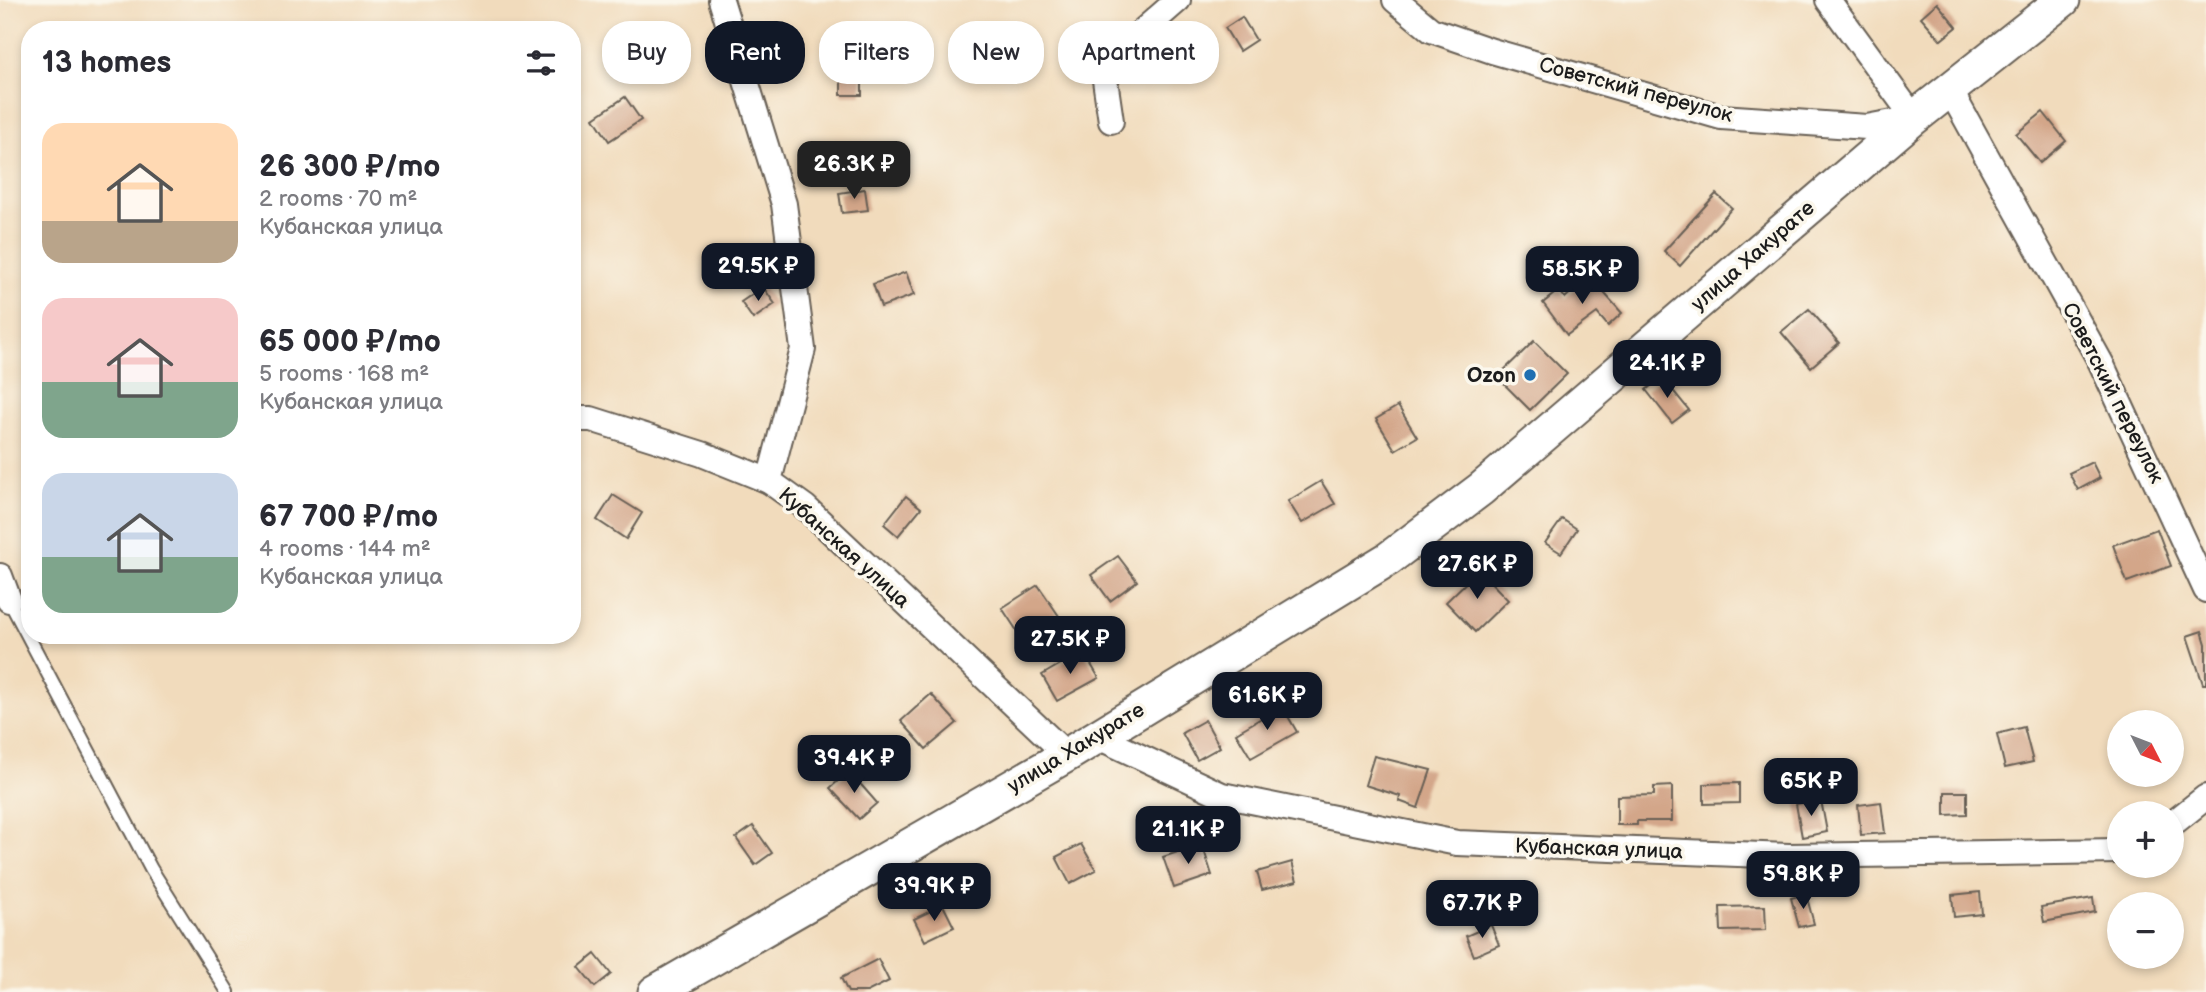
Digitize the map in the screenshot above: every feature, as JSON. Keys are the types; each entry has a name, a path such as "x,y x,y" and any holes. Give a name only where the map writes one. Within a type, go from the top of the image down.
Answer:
{"street":[{"name":"Кубанская улица","path":"721,0 784,204 803,349 769,481 805,508 1067,755"},
{"path":"1111,121 1105,80 1130,42 1178,0"},
{"name":"Советский переулок","path":"1395,0 1432,30 1721,117 1867,127 1914,118"},
{"path":"1828,0 1914,118"},
{"name":"улица Хакурате","path":"655,992 1067,755 1388,559 1481,489 1914,118 2063,0"},
{"name":"Советский переулок","path":"1950,90 2101,363 2206,590"},
{"path":"581,419 591,419 702,454 769,481"},
{"path":"0,576 9,600"},
{"name":"Кубанская улица","path":"1096,736 1222,794 1457,844 1789,856 2107,851"},
{"path":"2184,814 2206,797"}],"lane":[{"path":"9,600 21,623"},
{"path":"32,644 151,869 228,992"}],"building":[{"path":"1937,3 1957,27 1941,40 1921,17"},
{"path":"1242,17 1256,40 1239,51 1225,28"},
{"path":"841,84 862,84 862,95 841,95"},
{"path":"625,97 641,120 609,141 594,118"},
{"path":"2043,112 2066,141 2040,163 2016,134"},
{"path":"865,189 868,210 842,213 839,193"},
{"path":"1716,194 1732,208 1680,266 1664,251"},
{"path":"906,272 914,295 881,307 873,284"},
{"path":"1589,276 1622,313 1608,326 1597,313 1567,335 1543,303 1559,290 1565,298"},
{"path":"763,287 775,304 753,319 741,302"},
{"path":"1809,309 1839,343 1811,367 1781,332"},
{"path":"1534,341 1567,374 1530,410 1497,377"},
{"path":"1662,377 1689,410 1672,423 1646,390"},
{"path":"1398,406 1417,437 1395,450 1376,419"},
{"path":"2092,462 2100,478 2078,490 2069,473"},
{"path":"1321,481 1335,504 1302,523 1288,501"},
{"path":"613,495 642,513 626,539 597,520"},
{"path":"906,496 921,508 898,536 884,524"},
{"path":"1562,519 1577,529 1561,553 1545,543"},
{"path":"2157,529 2171,566 2127,582 2113,545"},
{"path":"1118,556 1137,581 1110,601 1091,575"},
{"path":"1479,570 1508,600 1475,632 1446,602"},
{"path":"1038,585 1063,622 1027,646 1002,608"},
{"path":"2202,631 2206,644 2206,684 2203,684 2187,636"},
{"path":"1083,651 1099,678 1057,701 1042,675"},
{"path":"931,694 957,723 926,749 901,721"},
{"path":"1282,706 1297,732 1251,758 1236,733"},
{"path":"1205,720 1220,747 1197,760 1182,733"},
{"path":"2024,727 2033,762 2005,768 1997,734"},
{"path":"1374,756 1431,770 1418,808 1399,801 1400,796 1365,785"},
{"path":"849,771 877,803 859,819 830,788"},
{"path":"1739,783 1739,803 1704,804 1704,784"},
{"path":"1672,786 1672,821 1637,821 1637,825 1617,825 1617,796 1654,795 1654,787"},
{"path":"1945,792 1967,792 1967,814 1945,815"},
{"path":"1821,800 1827,832 1802,837 1796,804"},
{"path":"1881,802 1885,833 1861,835 1858,805"},
{"path":"753,826 772,853 755,865 736,838"},
{"path":"1081,844 1096,870 1070,884 1056,857"},
{"path":"1202,844 1212,875 1174,888 1163,857"},
{"path":"1292,862 1297,881 1262,890 1257,872"},
{"path":"1980,892 1982,914 1954,917 1952,895"},
{"path":"1806,894 1814,924 1799,927 1791,898"},
{"path":"2093,898 2095,912 2044,922 2041,907"},
{"path":"943,905 954,927 925,941 914,919"},
{"path":"1765,906 1766,930 1721,931 1720,907"},
{"path":"1491,925 1499,945 1474,956 1466,936"},
{"path":"595,954 611,974 595,987 579,967"},
{"path":"878,959 889,981 867,992 848,992 841,978"}],"place":[{"name":"Ozon","path":"1530,375"}]}
